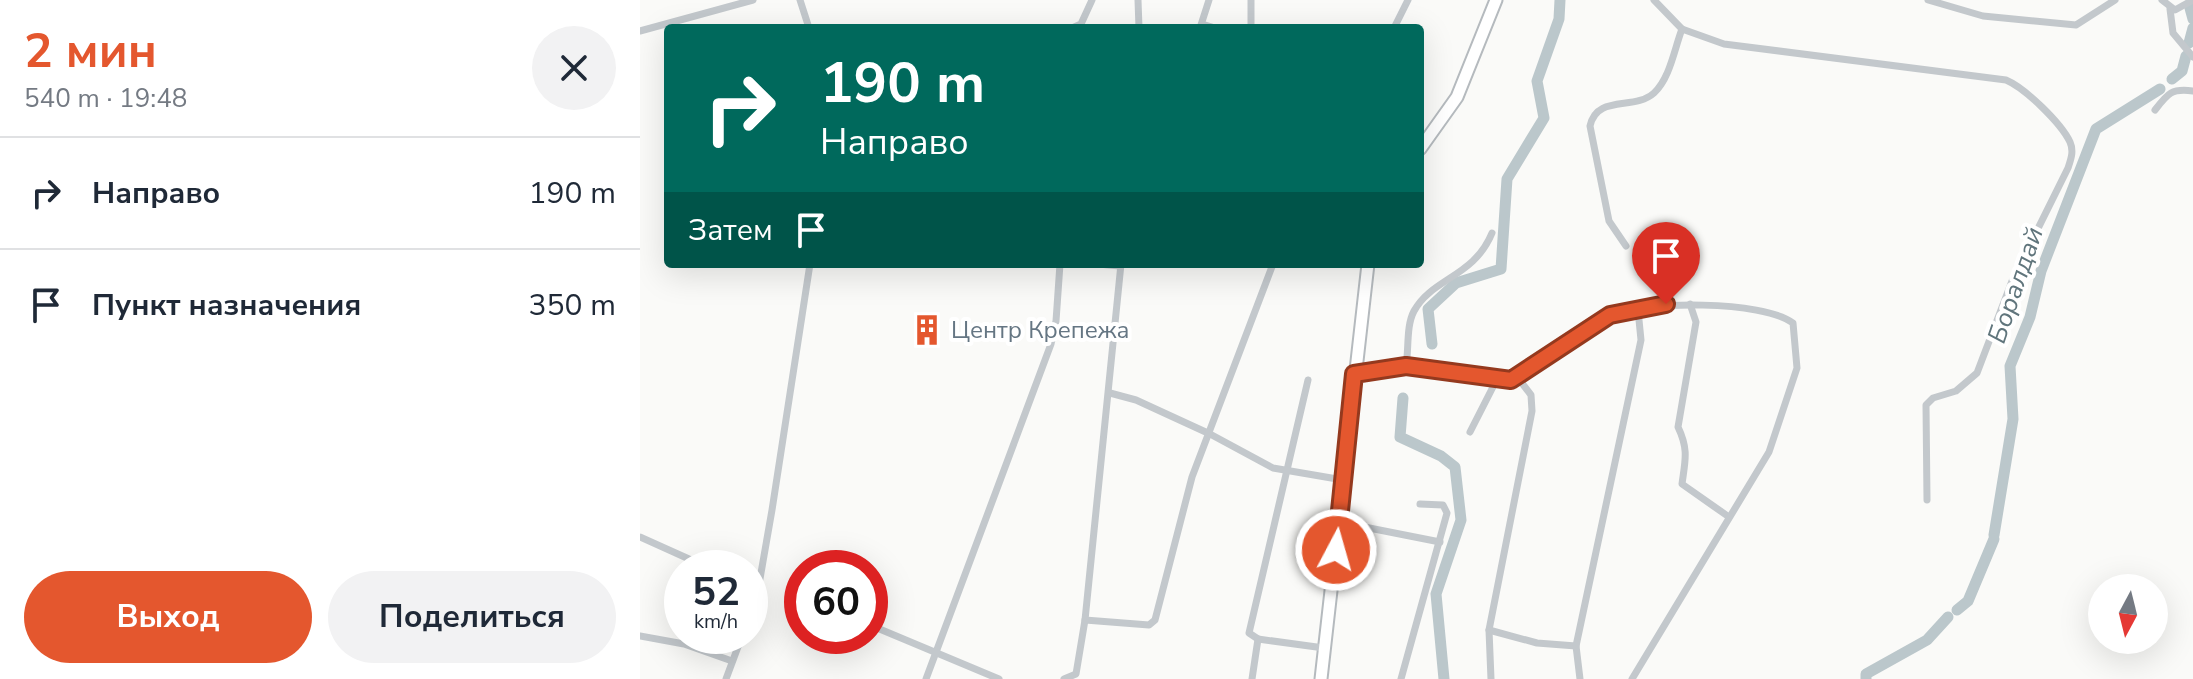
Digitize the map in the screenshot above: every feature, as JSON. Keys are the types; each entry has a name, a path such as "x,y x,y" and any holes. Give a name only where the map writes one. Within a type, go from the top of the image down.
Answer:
{"main road":[{"path":"1424,143 1457,97 1496,0"},
{"path":"1321,679 1367,268"}],"street":[{"path":"666,24 753,0"},
{"path":"800,0 808,24"},
{"path":"1081,24 1092,0"},
{"path":"1138,0 1139,24"},
{"path":"1202,24 1209,0"},
{"path":"1251,0 1251,24"},
{"path":"1396,24 1408,0"},
{"path":"1654,0 1682,29 1724,44 2006,80 2026,90 2070,141 2073,153 2068,168 2012,281 1977,373 1956,391 1933,398 1926,405 1927,500"},
{"path":"1928,0 1983,16 2076,25 2115,0"},
{"path":"2162,0 2170,9 2173,33 2193,57"},
{"path":"2170,9 2180,10 2193,0"},
{"path":"640,31 664,24"},
{"path":"1626,246 1609,221 1590,126 1593,114 1600,108 1650,97 1664,82 1682,29"},
{"path":"2155,110 2169,92 2177,89 2193,91"},
{"path":"1406,366 1412,314 1420,302 1478,259 1492,233"},
{"path":"761,550 809,268"},
{"path":"926,679 937,656 1000,473 1051,344 1060,268"},
{"path":"1064,679 1076,674 1079,665 1110,393 1120,268"},
{"path":"1085,620 1149,625 1155,620 1192,477 1272,268"},
{"path":"1354,374 1406,366 1497,379 1518,378 1610,315 1638,310 1690,304 1787,319 1796,333 1797,368 1769,452 1632,679"},
{"path":"1690,304 1696,322 1678,427 1686,442 1688,456 1682,484 1729,517"},
{"path":"1580,679 1576,646 1641,340 1638,310"},
{"path":"1491,679 1489,630 1532,411 1531,395 1518,378"},
{"path":"1470,432 1497,379"},
{"path":"1308,380 1288,473 1249,622 1249,633 1258,639 1324,648"},
{"path":"1110,393 1136,400 1288,473 1343,480"},
{"path":"1401,679 1420,601 1440,542 1445,507 1420,504"},
{"path":"1339,522 1440,542"},
{"path":"640,537 669,550"},
{"path":"1489,630 1537,643 1576,646"},
{"path":"888,633 999,679"},
{"path":"640,636 684,644 732,661"},
{"path":"1252,679 1258,639"},
{"path":"726,679 735,654"}],"waterway":[{"path":"1432,344 1428,309 1456,283 1501,269 1507,179 1544,118 1537,81 1559,19 1560,0"},
{"name":"Боралдай","path":"2190,8 2193,19"},
{"name":"Боралдай","path":"2189,43 2193,28"},
{"name":"Боралдай","path":"2172,79 2182,71 2186,56"},
{"name":"Боралдай","path":"1994,535 2013,419 2010,366 2030,317 2041,271 2096,129 2160,89"},
{"path":"1403,398 1400,437 1441,456 1455,467 1461,520 1436,594 1444,679"},
{"name":"Боралдай","path":"1957,610 1968,601 1994,539"},
{"name":"Боралдай","path":"1866,679 1866,674 1927,640 1948,617"}],"place":[{"name":"Центр Крепежа","path":"927,330"}],"route":[{"path":"1336,550 1354,374 1406,366 1511,380 1610,315 1666,304"}]}
